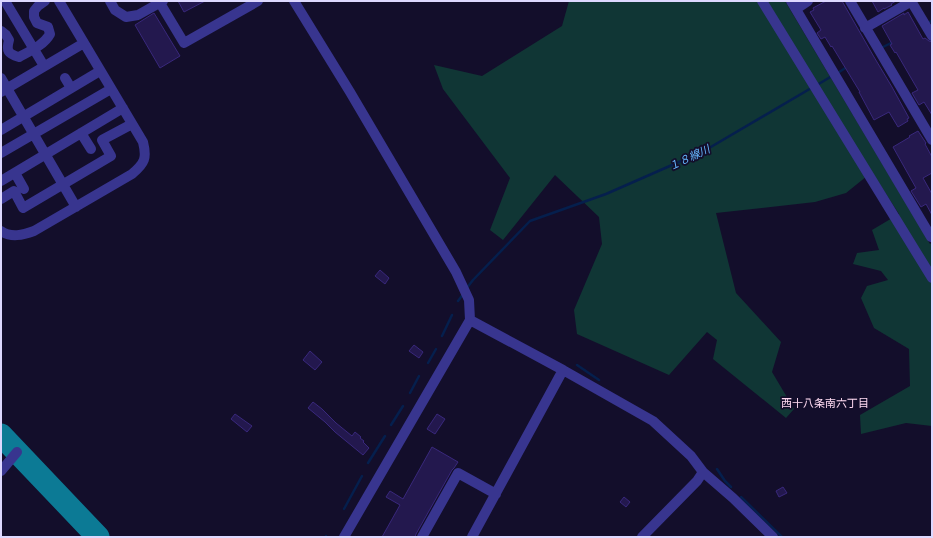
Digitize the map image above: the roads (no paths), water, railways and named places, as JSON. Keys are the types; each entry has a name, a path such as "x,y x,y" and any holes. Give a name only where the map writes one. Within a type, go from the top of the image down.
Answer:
{"street":[{"path":"1,32 6,35 9,40 7,47 13,56 19,57 44,42 50,34 48,27 37,23 34,17 34,11 45,1"},
{"path":"1,231 4,234 22,236 34,231 132,174 139,168 144,160 145,152 143,142 59,1"},
{"path":"110,1 115,10 126,17 138,15 161,2 184,44 258,1"},
{"path":"294,1 350,92 456,272 469,300 470,320 344,537"},
{"path":"762,1 932,278"},
{"path":"808,1 794,5 931,237 932,236"},
{"path":"850,1 932,140"},
{"path":"865,28 912,1 932,36"},
{"path":"5,6 44,66"},
{"path":"4,90 84,43"},
{"path":"1,130 23,116 48,96 71,88 100,71"},
{"path":"1,78 4,90 23,116 76,206"},
{"path":"66,78 71,88"},
{"path":"1,153 111,89"},
{"path":"1,181 123,108"},
{"path":"1,199 14,191 23,208 111,156 102,140 132,124"},
{"path":"81,133 91,149"},
{"path":"15,173 24,189"},
{"path":"470,320 653,421 691,456 703,472 733,498 773,537"},
{"path":"472,537 563,370"},
{"path":"1,471 17,452"},
{"path":"642,537 697,481 703,472"},
{"path":"422,537 458,473 496,494"}],"waterway":[{"name":"１８線川","path":"927,23 932,21"},
{"name":"１８線川","path":"881,48 893,42"},
{"name":"１８線川","path":"836,74 847,67"},
{"name":"１８線川","path":"817,85 832,76"},
{"name":"１８線川","path":"466,289 530,221 606,194 704,151 813,87"},
{"name":"１８線川","path":"458,301 464,293"},
{"name":"１８線川","path":"442,336 452,315"},
{"name":"１８線川","path":"428,363 436,349"},
{"path":"577,365 599,380"},
{"name":"１８線川","path":"410,393 419,376"},
{"name":"１８線川","path":"391,425 403,406"},
{"name":"１８線川","path":"368,463 385,436"},
{"path":"717,469 731,487"},
{"name":"１８線川","path":"344,509 362,476"},
{"path":"741,497 782,537"}],"district":[{"name":"西十八条南六丁目","path":"825,402"}]}
